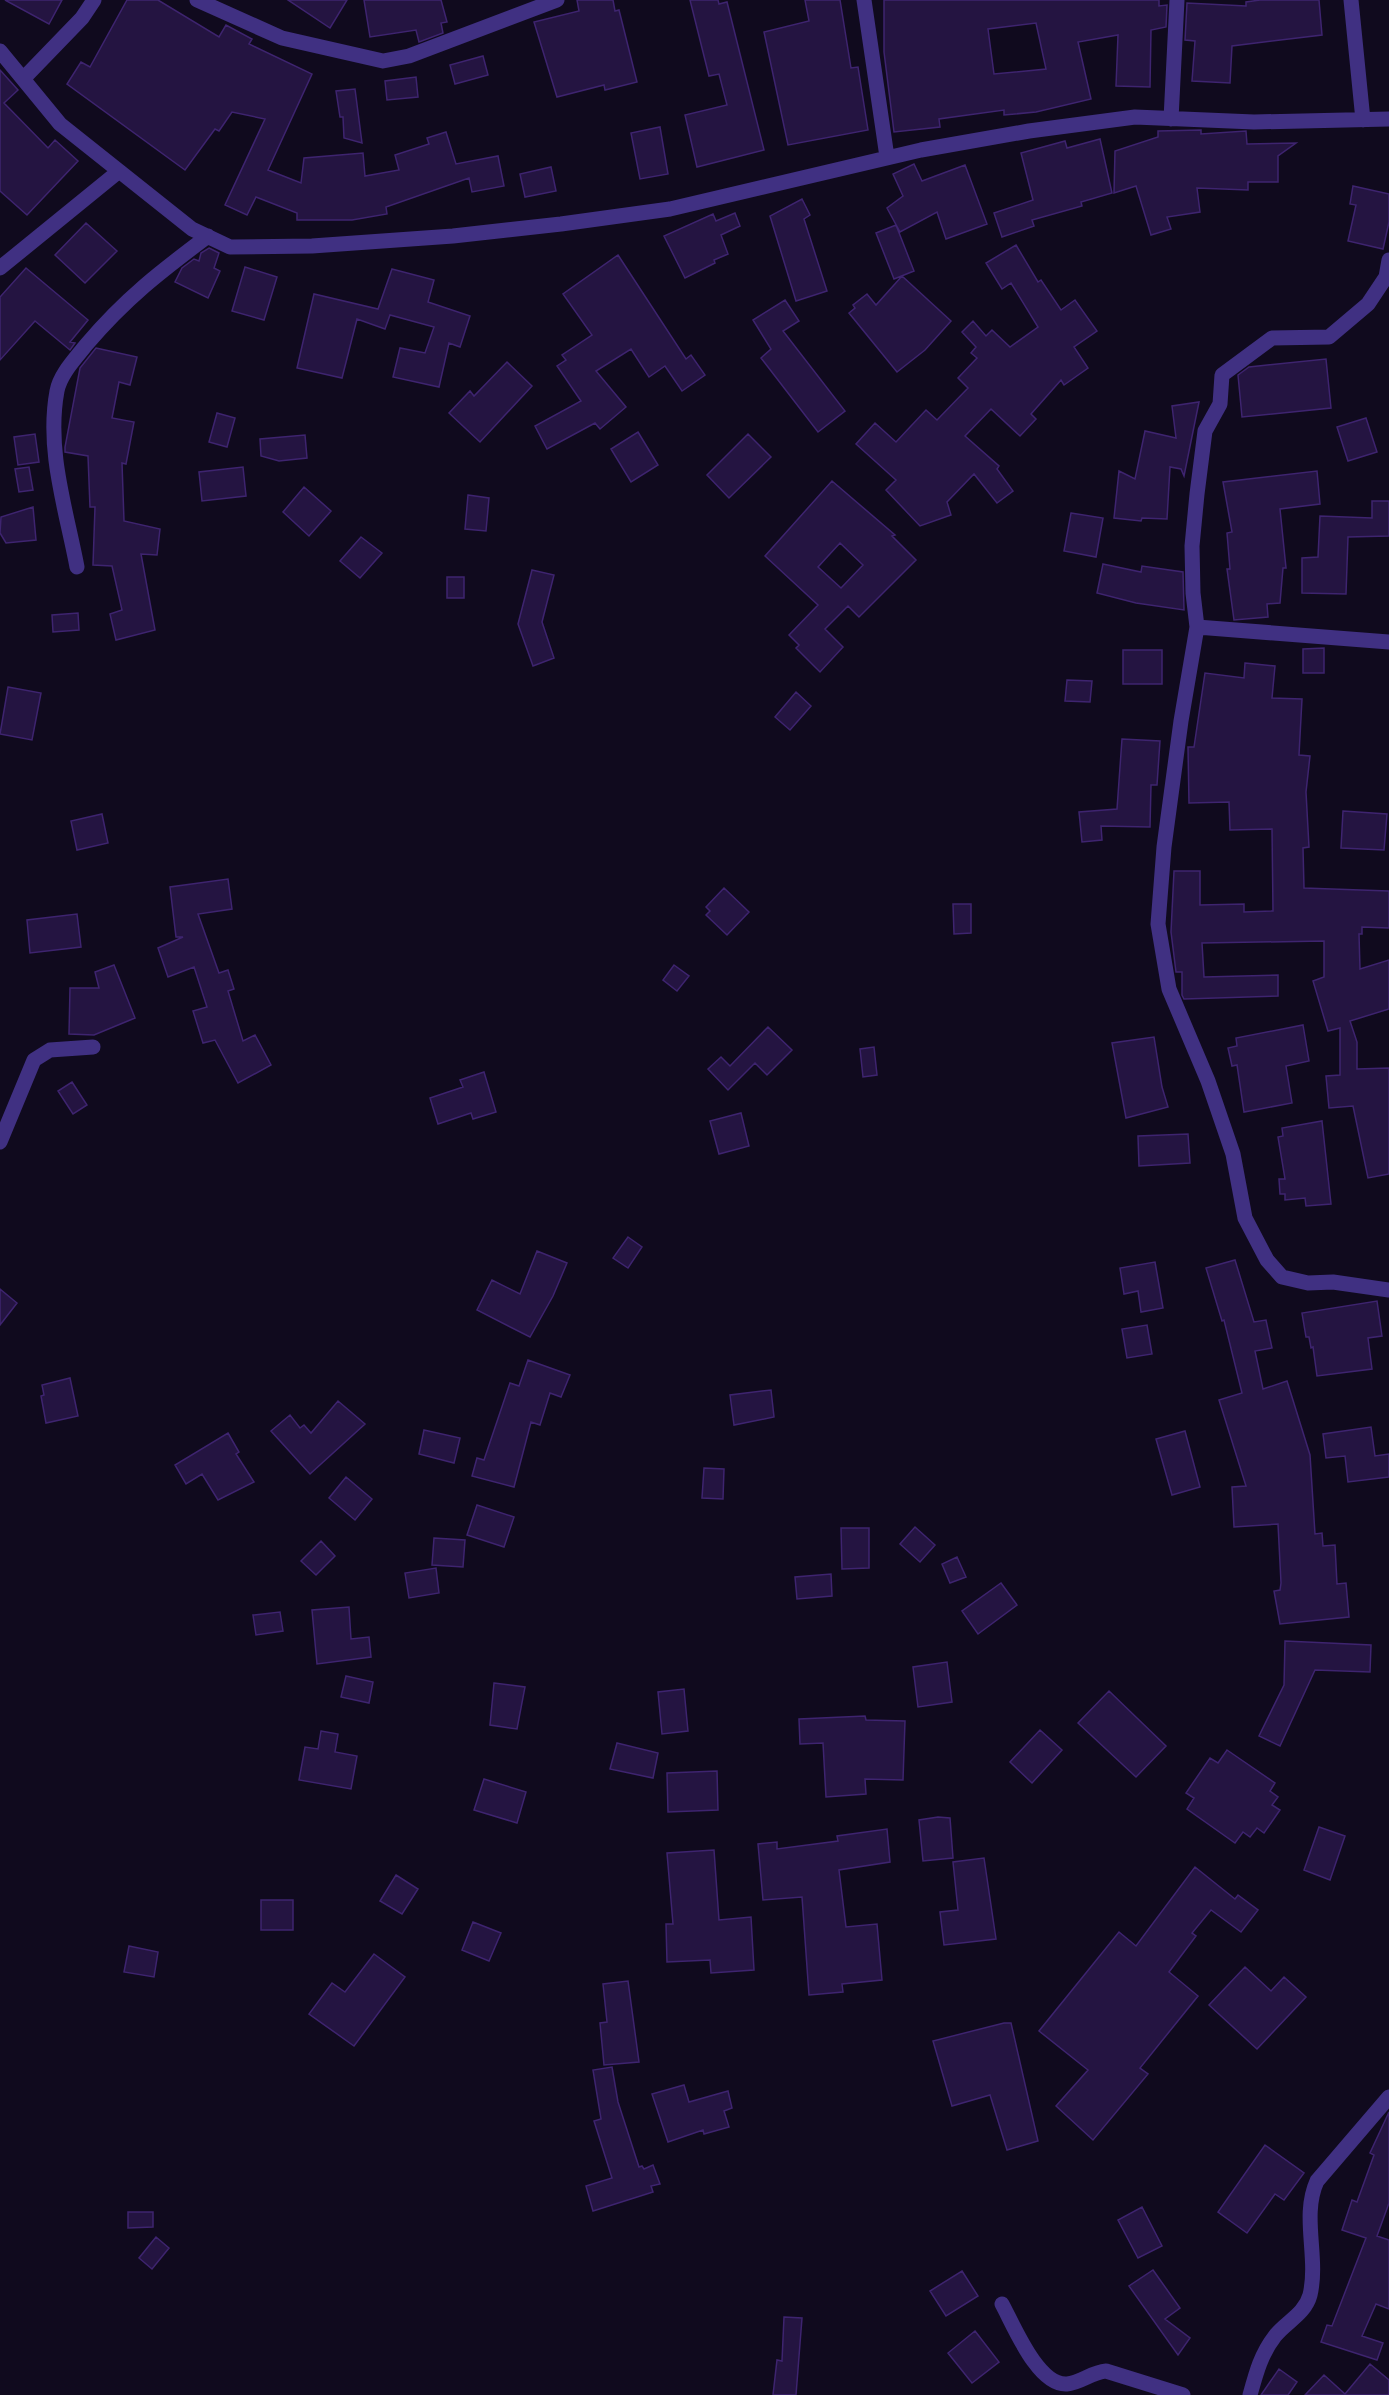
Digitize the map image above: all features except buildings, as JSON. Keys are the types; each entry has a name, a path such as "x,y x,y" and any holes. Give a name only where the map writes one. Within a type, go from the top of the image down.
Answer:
{"street":[{"path":"24,78 82,18 94,0"},
{"path":"197,0 282,38 383,61 409,56 557,0"},
{"path":"223,0 235,17"},
{"path":"864,0 887,157"},
{"path":"1171,119 1177,0"},
{"path":"1351,0 1364,120"},
{"path":"0,51 60,124 192,229 230,247 312,246 453,236 561,224 670,208 887,157 1041,129 1135,117 1254,122 1389,119"},
{"path":"0,268 118,172"},
{"path":"77,567 55,467 54,426 57,389 71,363 116,309 140,287 208,236"},
{"path":"1389,260 1386,277 1368,304 1329,337 1272,338 1222,375 1220,404 1205,431 1195,514 1192,593 1197,627 1181,721 1163,858 1158,924 1169,989 1208,1081 1233,1154 1245,1218 1267,1260 1282,1277 1308,1283 1333,1282 1389,1290"},
{"path":"1197,627 1389,642"},
{"path":"0,1142 34,1060 50,1050 93,1047"},
{"path":"1250,2395 1260,2359 1276,2335 1298,2315 1310,2297 1313,2268 1310,2197 1317,2181 1389,2097"},
{"path":"1002,2304 1032,2360 1054,2382 1068,2384 1095,2372 1106,2371 1183,2395"}]}
